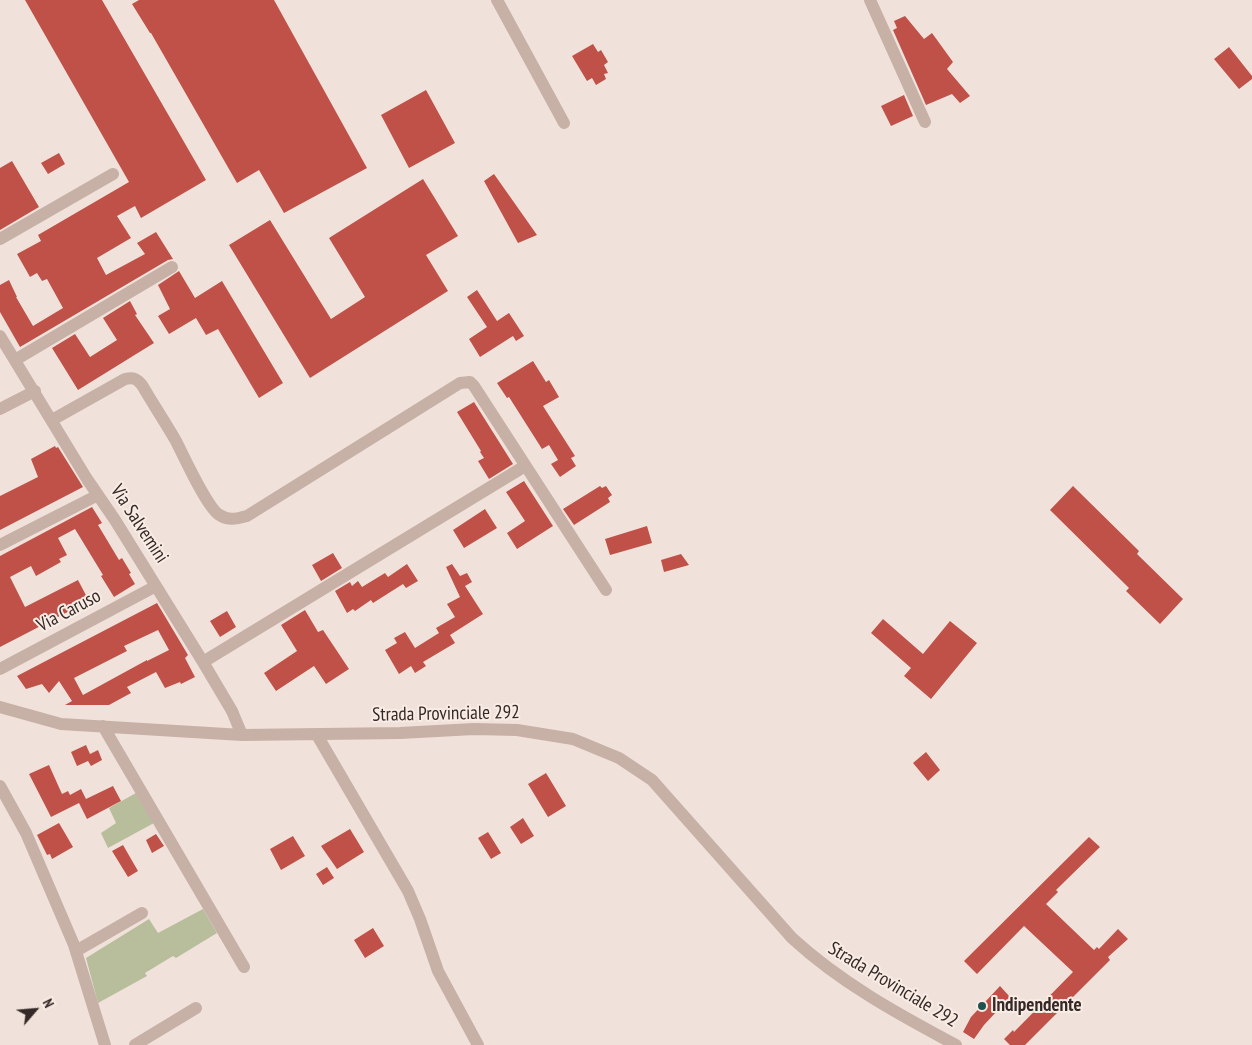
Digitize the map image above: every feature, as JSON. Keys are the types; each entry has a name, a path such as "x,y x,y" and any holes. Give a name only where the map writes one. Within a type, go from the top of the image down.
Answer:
{"street":[{"path":"497,0 564,123"},
{"path":"870,0 925,122"},
{"path":"0,238 113,174"},
{"path":"15,360 172,267"},
{"name":"Via Salvemini","path":"0,336 203,662 232,711 242,735"},
{"path":"52,420 126,379 131,377 137,379 174,438 216,513 224,518 234,520 247,516 460,383 470,382 606,590"},
{"path":"0,409 35,390"},
{"path":"203,662 525,466"},
{"path":"0,545 98,495"},
{"name":"Via Caruso","path":"0,669 156,586"},
{"name":"Strada Provinciale 292","path":"0,707 61,724 242,735 317,735 474,729 517,730 573,740 619,758 652,780 792,938 816,961 851,986 956,1045"},
{"path":"103,726 244,967"},
{"path":"317,735 408,891 438,970 478,1045"},
{"path":"0,786 30,841 53,892 76,951 105,1045"},
{"path":"76,951 142,913"},
{"path":"135,1045 196,1008"}],"green space":[{"path":"136,793 154,823 108,848 101,833 116,823 109,808"},
{"path":"203,909 217,933 176,958 173,956 145,973 147,976 98,1003 86,958 149,919 158,933"}],"building":[{"path":"25,0 102,0 206,180 141,218 135,206 117,216 131,238 97,258 106,275 145,254 137,243 156,232 173,259 168,260 20,347 0,312 0,285 9,280 16,297 33,326 63,308 47,279 42,281 37,273 30,277 17,254 41,241 38,235 129,182"},
{"path":"139,0 274,0 367,168 284,213 259,170 237,183 151,33 132,4"},
{"path":"905,16 924,39 932,33 953,62 947,69 970,96 960,103 952,94 926,105 893,30 897,28 894,21"},
{"path":"593,44 598,52 601,50 608,62 604,65 608,73 604,74 606,79 596,85 592,78 587,81 572,56"},
{"path":"1229,47 1252,76 1252,79 1239,89 1214,59"},
{"path":"426,90 455,143 409,168 381,115"},
{"path":"904,95 913,116 891,126 881,106"},
{"path":"59,153 65,164 48,174 41,163"},
{"path":"12,161 39,207 0,230 0,168"},
{"path":"494,174 537,235 518,243 484,181"},
{"path":"423,179 458,236 426,255 448,291 310,378 229,245 270,220 331,319 365,297 329,238"},
{"path":"179,271 195,298 222,281 283,383 259,398 218,329 206,335 196,318 169,334 158,316 170,309 158,285"},
{"path":"477,290 497,321 509,313 524,336 516,341 513,336 480,357 469,339 487,327 467,297"},
{"path":"130,301 137,314 135,315 154,343 78,390 52,348 75,334 90,357 117,340 103,318"},
{"path":"533,361 546,382 549,380 559,397 543,406 575,456 571,458 576,466 560,477 551,464 558,460 549,445 542,449 509,397 507,398 497,383"},
{"path":"474,402 513,464 489,479 478,461 484,458 481,451 457,412"},
{"path":"55,446 56,448 58,447 83,487 0,530 0,496 38,477 31,459"},
{"path":"524,481 553,526 517,549 507,533 525,521 506,492"},
{"path":"600,486 602,488 606,486 612,495 608,498 610,502 574,525 563,509"},
{"path":"1073,486 1139,551 1137,554 1183,599 1160,624 1126,591 1129,588 1050,510"},
{"path":"92,507 102,523 98,525 119,560 122,558 135,584 114,597 75,529 58,538 67,555 59,559 61,562 36,576 31,566 10,577 25,607 78,580 89,601 0,647 0,556"},
{"path":"485,509 497,528 464,548 453,530"},
{"path":"647,526 652,543 610,555 605,539"},
{"path":"333,553 342,568 321,581 312,565"},
{"path":"681,554 689,565 664,572 661,560"},
{"path":"407,564 418,581 406,588 403,584 373,603 371,600 355,611 353,609 347,613 335,591 350,582 352,586 358,581 362,587 385,573 388,577"},
{"path":"452,564 460,576 467,573 472,582 465,586 483,614 450,635 455,643 423,662 426,666 415,673 411,666 399,674 385,650 397,643 394,638 405,632 415,648 439,633 436,628 455,617 447,604 460,597 446,567"},
{"path":"157,603 188,655 185,658 195,677 181,684 180,682 165,688 156,672 127,687 131,693 109,705 65,705 72,701 59,681 49,693 42,684 26,689 17,676","holes":["158,630 169,650 83,695 74,678 127,651 124,646"]},
{"path":"305,610 318,632 323,630 349,669 326,684 314,666 276,691 264,673 297,651 281,625"},
{"path":"227,611 236,627 220,637 210,621"},
{"path":"883,619 923,654 950,621 977,643 931,699 904,676 911,668 871,633"},
{"path":"86,745 90,754 98,750 102,760 91,766 88,761 77,766 71,752"},
{"path":"926,752 940,770 928,781 913,763"},
{"path":"49,765 62,794 68,791 70,795 81,789 86,799 113,786 121,801 87,819 79,803 51,817 29,774"},
{"path":"546,773 566,806 548,817 528,784"},
{"path":"523,818 534,836 521,844 510,827"},
{"path":"59,823 73,847 52,859 50,854 47,855 37,835"},
{"path":"350,829 364,852 337,869 321,846"},
{"path":"488,832 501,853 491,859 478,838"},
{"path":"156,834 164,846 152,853 146,840"},
{"path":"293,836 305,856 281,870 270,849"},
{"path":"1089,837 1100,847 1056,890 1058,892 1046,904 1094,950 1097,947 1099,949 1118,929 1128,939 1108,957 1110,960 1025,1045 1010,1045 1004,1039 1013,1030 1014,1032 1073,972 1024,926 977,974 964,961"},
{"path":"123,845 138,871 128,877 112,851"},
{"path":"327,867 334,878 323,885 316,874"},
{"path":"373,928 384,946 365,958 354,940"},
{"path":"1000,986 1010,997 984,1025 974,1039 963,1032 971,1017"}],"place":[{"name":"Indipendente","path":"982,1006"}]}
